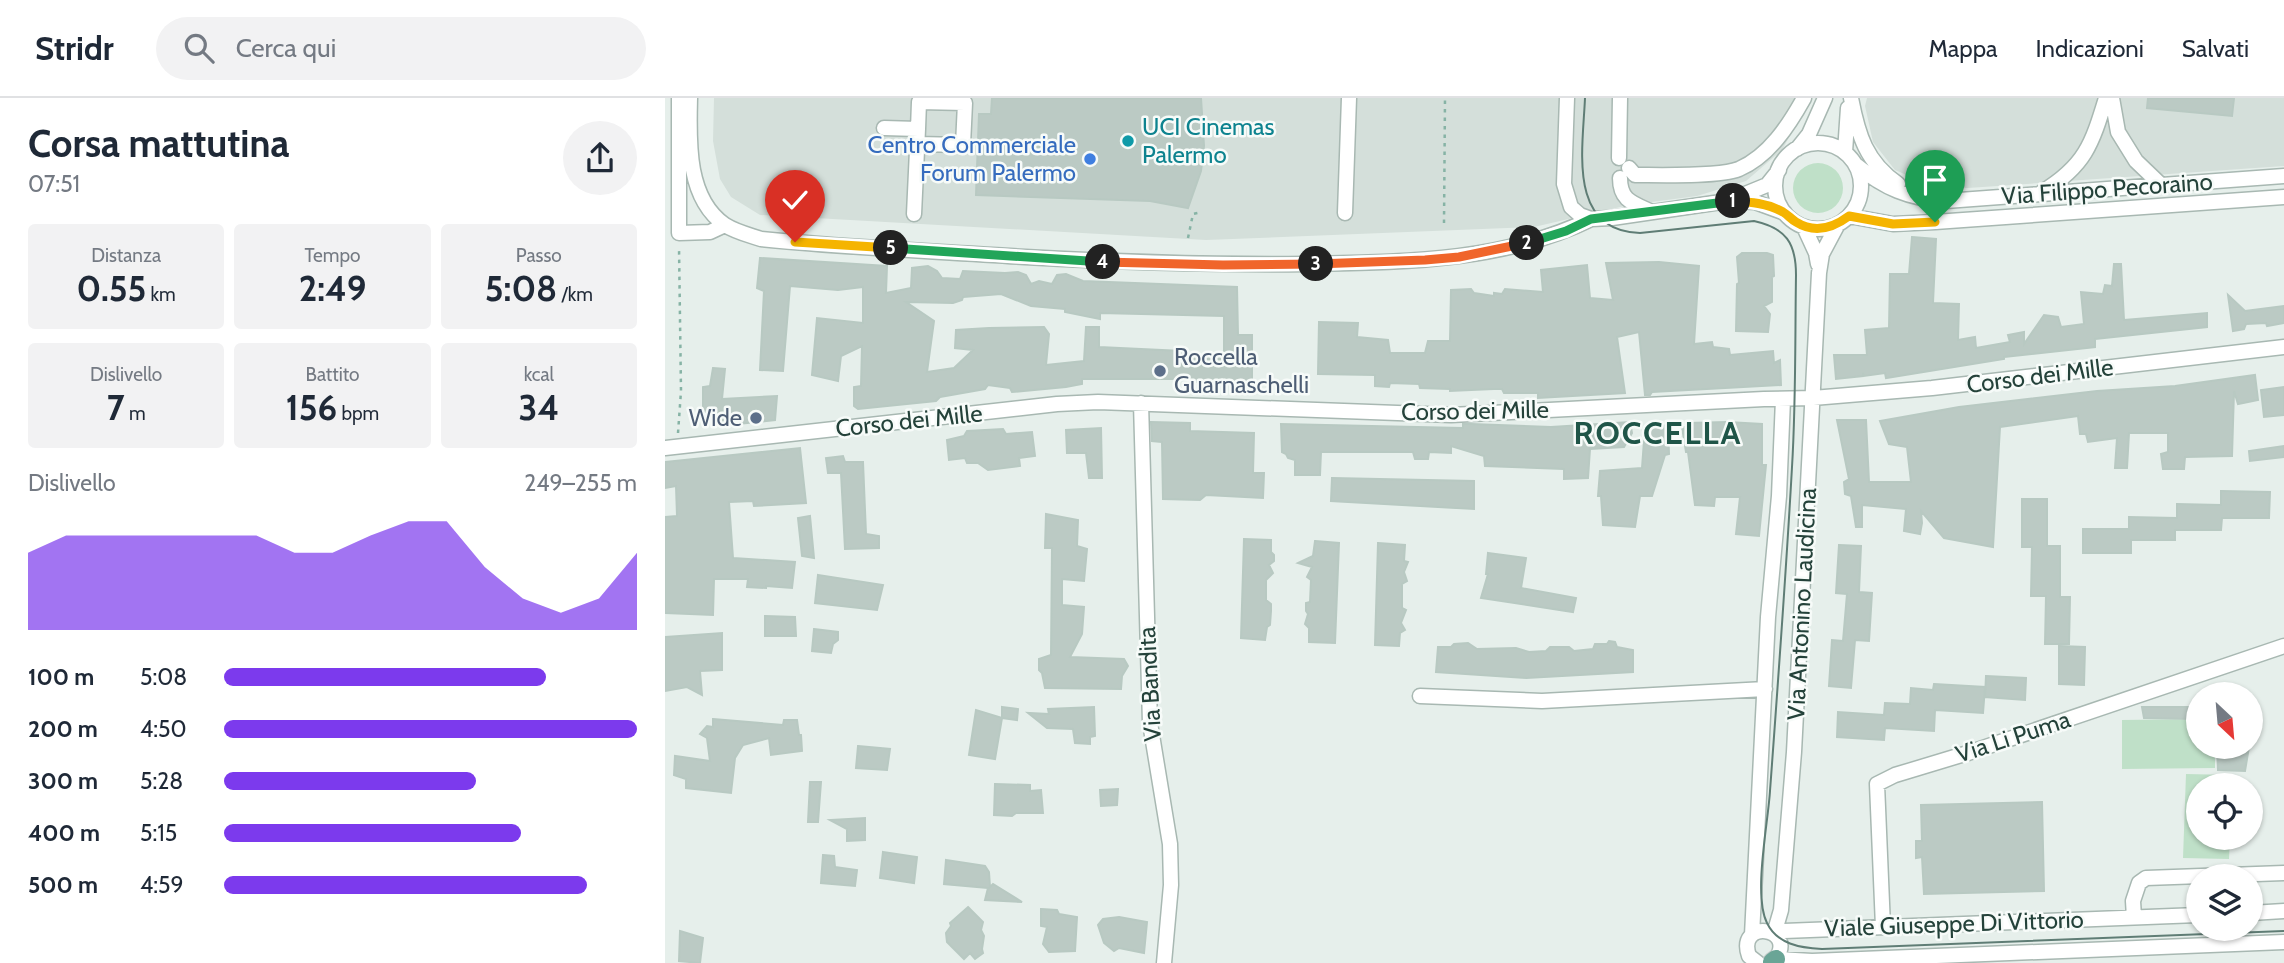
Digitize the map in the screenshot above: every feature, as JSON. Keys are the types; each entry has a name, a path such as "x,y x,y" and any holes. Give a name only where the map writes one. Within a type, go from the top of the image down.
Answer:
{"street":[{"path":"679,98 679,233 710,232 725,225"},
{"path":"690,98 689,142 699,189 711,211 725,225 761,239 1101,261 1223,265 1347,263 1459,257 1541,239 1591,219 1728,201 1755,202 1785,213 1804,227 1816,229 1844,220"},
{"path":"1345,213 1349,98"},
{"path":"1567,98 1564,184 1571,207 1580,215 1591,219"},
{"path":"1620,98 1623,195 1651,212"},
{"path":"1622,168 1636,175 1737,170 1775,142 1790,124 1804,98"},
{"path":"1728,201 1767,185 1786,158 1809,134 1825,98"},
{"path":"1845,152 1847,114 1851,98"},
{"path":"1851,98 1864,148 1882,173 1901,186 1931,200"},
{"path":"2040,193 2063,179 2083,159 2097,130 2106,98"},
{"path":"2112,98 2118,132 2136,161 2160,184"},
{"path":"884,128 917,137 914,214"},
{"path":"1797,149 1813,144 1829,145 1845,152 1856,164 1861,178 1857,205 1822,254 1819,273"},
{"name":"Via Filippo Pecoraino","path":"1856,164 1876,181 1921,200 1946,201 2284,176"},
{"path":"1779,170 1776,192 1785,213"},
{"name":"Via Filippo Pecoraino","path":"1844,220 1893,224 1935,222 2284,197"},
{"path":"1804,227 1816,253 1819,273"},
{"name":"Via Antonino Laudicina","path":"1772,962 1781,946 1775,935 1781,911 1794,752 1819,273"},
{"name":"Corso dei Mille","path":"671,447 1057,404 1098,402 1451,415 1813,398 1932,388 2284,348"},
{"name":"Via Antonino Laudicina","path":"1754,962 1747,947 1752,935 1768,617 1779,496 1783,399"},
{"name":"Via Bandita","path":"1141,403 1150,723 1170,844 1171,885 1164,963"},
{"name":"Via Li Puma","path":"1882,927 1877,784 1895,775 2284,646"},
{"path":"1420,696 1542,701 1765,689"},
{"path":"2134,917 2133,901 2139,883 2146,878 2284,873"},
{"path":"2263,912 2284,911"},
{"name":"Viale Giuseppe Di Vittorio","path":"1752,935 1763,930 1775,935 1784,931 2186,915"},
{"name":"Viale Giuseppe Di Vittorio","path":"1772,962 1886,961 2284,942"}],"path":[{"path":"1444,223 1445,98"},
{"path":"1188,238 1193,214 1202,212"},
{"path":"671,447 681,391 679,233"}],"shaded area":[{"name":"Centro Commerciale Forum Palermo","path":"714,98 1811,98 1782,150 1746,181 1697,196 1629,205 1534,227 1206,240 760,215 731,197 720,179 713,141"},
{"path":"1867,98 2284,98 2284,166 1937,188 1895,170 1873,142 1865,106"}],"green space":[{"path":"1818,163 1836,170 1843,188 1836,206 1818,213 1800,206 1793,188 1800,170"},
{"path":"2186,719 2186,760 2215,760 2215,768 2122,769 2122,720"},
{"path":"2186,774 2186,850 2229,850 2229,859 2183,858"}],"building":[{"name":"Centro Commerciale Forum Palermo","path":"992,98 1201,98 1204,146 1201,171 1188,208 1150,201 976,195 979,114 991,114"},
{"path":"2148,98 2234,98 2232,116 2147,108"},
{"path":"1912,237 1936,239 1933,303 1959,304 1958,340 1975,337 1976,348 2010,342 2008,335 2024,332 2024,344 2044,315 2058,317 2061,327 2084,324 2081,292 2103,294 2105,285 2112,286 2114,264 2121,264 2124,320 2207,313 2207,327 2095,339 2095,347 2004,357 1886,378 1885,373 1864,376 1863,373 1863,376 1836,379 1834,355 1867,355 1865,330 1889,328 1890,274 1909,274"},
{"path":"1742,253 1773,255 1772,302 1764,306 1770,314 1768,332 1736,331 1739,283 1737,257"},
{"path":"760,258 887,266 886,293 911,288 912,268 928,266 942,278 960,279 963,271 1018,272 1026,275 1031,284 1039,281 1052,284 1057,275 1066,274 1083,281 1237,287 1238,335 1252,335 1252,381 1082,379 1082,384 1066,387 1012,392 1010,388 988,385 985,389 940,397 936,401 858,409 854,406 854,387 861,386 862,346 841,356 838,381 812,375 817,318 863,323 863,287 838,290 790,286 783,371 760,370 764,291 757,288","holes":["1001,294 1031,306 1065,309 1065,312 1100,319 1100,313 1224,316 1224,357 1181,357 1182,351 1099,347 1099,327 1086,327 1084,361 1046,365 1049,334 1044,327 989,328 956,330 955,348 973,350 954,368 927,372 934,321 906,302 953,303 963,297"]},
{"path":"1659,262 1699,266 1694,344 1712,342 1713,347 1729,349 1730,355 1773,351 1774,363 1780,360 1781,385 1652,392 1645,395 1639,332 1617,337 1625,393 1538,398 1538,393 1504,393 1502,389 1450,391 1420,388 1419,384 1390,383 1389,387 1375,386 1375,375 1318,374 1319,322 1358,323 1357,337 1388,340 1390,353 1425,353 1428,341 1450,341 1451,290 1471,289 1474,293 1494,296 1494,293 1502,294 1505,289 1543,292 1541,270 1587,265 1590,298 1613,300 1606,263"},
{"path":"2228,295 2245,311 2284,306 2284,323 2267,326 2266,323 2246,324 2244,329 2233,331"},
{"path":"713,368 725,369 722,399 777,396 775,420 720,426 720,420 703,417 703,387 710,386"},
{"path":"2255,375 2258,400 2238,404 2234,391 2232,456 2185,457 2184,469 2163,469 2161,454 2168,452 2168,433 2129,433 2127,468 2115,468 2117,438 2088,442 2086,434 2080,434 2078,416 2000,427 1993,547 1944,538 1921,511 1920,534 1904,531 1906,509 1862,505 1862,527 1856,527 1851,496 1845,494 1844,482 1849,479 1837,420 1866,420 1869,482 1911,482 1907,447 1889,444 1880,421 1959,407 2097,391 2175,386"},
{"path":"2284,387 2284,415 2264,417 2261,390"},
{"path":"1151,422 1190,423 1190,431 1254,433 1253,473 1264,473 1263,498 1206,495 1200,500 1163,499 1162,442 1152,441"},
{"path":"1630,422 1632,433 1624,447 1590,449 1588,478 1564,479 1564,469 1485,466 1484,456 1451,446 1451,453 1429,452 1428,459 1415,459 1413,452 1321,452 1320,475 1295,475 1295,460 1282,452 1281,424 1463,428 1463,424 1551,427"},
{"path":"1689,423 1762,424 1762,465 1766,465 1759,536 1736,534 1740,497 1715,497 1714,506 1695,505 1682,427 1689,427"},
{"path":"1668,426 1669,454 1665,455 1652,496 1640,496 1635,527 1603,525 1601,496 1598,496 1600,471 1642,468 1645,427"},
{"path":"1101,428 1102,478 1089,478 1086,453 1067,453 1066,430"},
{"path":"1003,429 1006,434 1032,432 1035,456 1019,458 1020,466 988,470 978,463 967,463 965,458 949,460 947,440 964,436 967,431"},
{"path":"2284,446 2284,457 2250,461 2249,451"},
{"path":"800,448 806,503 754,506 753,501 729,502 733,558 795,562 792,588 747,587 748,579 714,579 713,615 665,613 665,517 677,516 676,486 665,488 665,462"},
{"path":"843,456 845,462 863,462 866,534 879,536 879,548 845,549 841,473 828,473 826,458"},
{"path":"1332,478 1474,481 1474,509 1331,501"},
{"path":"2221,491 2270,492 2269,518 2222,518 2221,530 2175,530 2175,540 2131,540 2131,553 2083,553 2083,529 2129,529 2129,517 2177,518 2177,504 2221,505"},
{"path":"2022,499 2047,499 2047,546 2060,546 2060,597 2070,597 2069,644 2045,644 2046,596 2031,596 2032,547 2022,547"},
{"path":"1046,514 1078,520 1077,546 1087,549 1084,581 1062,579 1062,605 1084,607 1082,634 1070,657 1124,659 1128,666 1122,676 1121,689 1045,688 1039,670 1039,659 1051,655 1052,548 1045,548"},
{"path":"810,516 814,558 802,556 798,518"},
{"path":"1244,539 1271,540 1274,561 1269,565 1273,573 1266,580 1266,600 1271,604 1271,611 1265,640 1241,638"},
{"path":"1315,541 1339,543 1335,643 1309,642 1309,628 1305,624 1311,580 1307,577 1312,567 1298,563 1313,556"},
{"path":"1378,543 1405,545 1404,561 1408,562 1404,572 1407,581 1402,584 1402,608 1406,610 1401,623 1405,630 1400,633 1399,646 1375,645"},
{"path":"1839,545 1861,546 1859,592 1872,593 1869,641 1855,640 1851,688 1829,686 1832,640 1843,641 1847,594 1836,593"},
{"path":"1488,553 1526,558 1521,588 1576,598 1573,612 1481,598 1488,574"},
{"path":"818,575 883,585 877,610 815,603"},
{"path":"765,616 795,617 796,636 765,636"},
{"path":"814,629 838,632 838,640 833,644 831,653 812,651"},
{"path":"722,633 722,670 700,671 702,695 687,687 665,691 665,637"},
{"path":"1609,641 1615,642 1617,647 1633,650 1633,672 1526,678 1436,672 1438,647 1451,647 1454,644 1468,643 1477,649 1516,648 1529,652 1546,651 1550,647 1569,647 1574,651 1593,649 1595,644 1607,644"},
{"path":"2059,646 2085,647 2084,685 2059,684"},
{"path":"1986,676 2026,678 2025,700 1985,697"},
{"path":"1934,684 1985,687 1983,713 1935,710 1934,731 1885,728 1884,740 1837,737 1838,712 1884,715 1885,703 1910,704 1911,688 1933,690"},
{"path":"1002,707 1018,709 1017,720 1002,718"},
{"path":"1094,707 1095,736 1090,737 1090,744 1075,743 1073,729 1047,728 1028,713 1049,714 1048,709"},
{"path":"2142,707 2186,707 2186,719 2144,718"},
{"path":"976,710 1002,718 995,759 969,755"},
{"path":"713,719 783,725 784,720 797,720 802,751 771,755 769,738 743,745 735,758 731,793 686,788 686,779 674,775 675,756 710,761 707,738 700,734 707,726 713,727"},
{"path":"858,746 890,749 887,770 856,768"},
{"path":"2218,760 2247,760 2245,771 2218,770"},
{"path":"810,782 821,782 818,822 808,822"},
{"path":"995,784 1030,785 1030,791 1041,790 1043,813 994,815"},
{"path":"1118,789 1117,805 1101,806 1100,790"},
{"path":"2042,802 2044,891 1924,894 1922,857 1916,858 1916,841 1922,841 1921,805"},
{"path":"865,818 865,840 847,841 847,829 830,820"},
{"path":"883,852 917,857 914,883 880,878"},
{"path":"823,855 834,856 835,867 857,870 855,886 821,883"},
{"path":"946,860 985,866 989,872 990,887 993,884 1022,902 985,900 988,888 944,884"},
{"path":"968,907 983,922 983,953 975,959 970,953 964,959 947,942 946,933 950,923"},
{"path":"1041,909 1057,910 1059,914 1077,917 1075,951 1049,952 1043,944 1047,927 1041,926"},
{"path":"1119,917 1147,922 1144,953 1119,948 1114,951 1104,943 1098,925 1103,919"},
{"path":"680,931 703,938 700,963 679,961"}],"tram line":[{"path":"1585,98 1582,140 1584,184 1590,203 1600,218 1617,229 1640,233 1754,221 1781,233 1794,254 1796,275 1793,443 1785,588 1761,878 1763,911 1771,930 1790,944 1822,949 2284,931"}],"place":[{"name":"UCI Cinemas Palermo","path":"1128,141"},
{"name":"Centro Commerciale Forum Palermo","path":"1090,159"},
{"name":"Roccella Guarnaschelli","path":"1160,371"},
{"name":"Wide","path":"756,418"}],"district":[{"name":"ROCCELLA","path":"1658,433"}],"route":[{"path":"795,242 1114,262 1223,265 1347,263 1459,257 1541,239 1591,219 1728,201 1755,202 1768,206 1785,213 1804,227 1816,229 1838,224 1849,216 1893,224 1935,222"}]}
